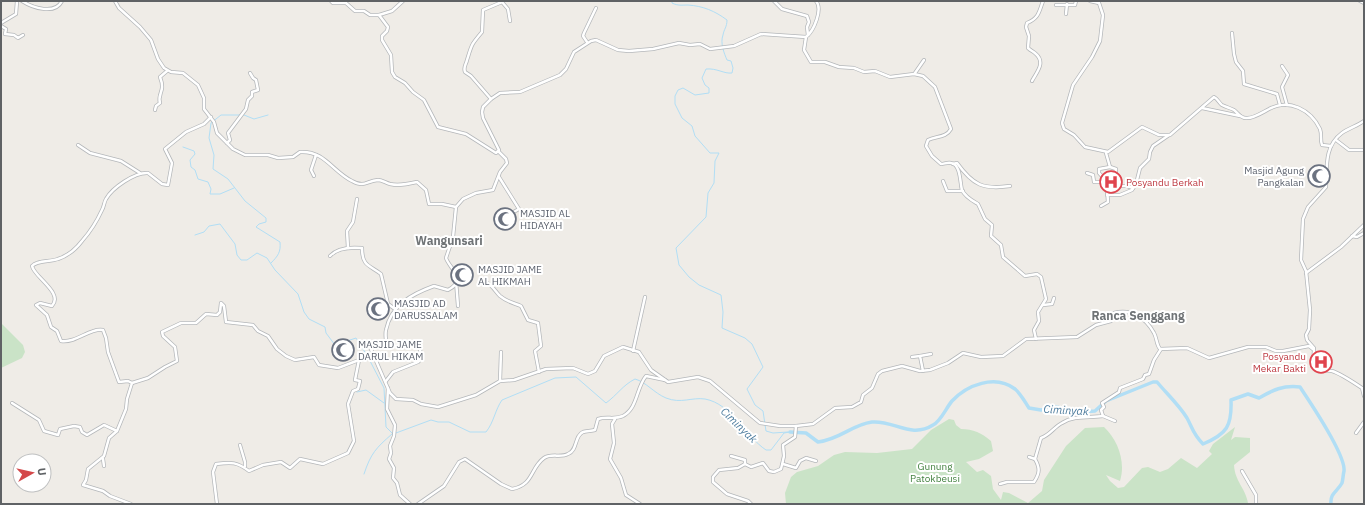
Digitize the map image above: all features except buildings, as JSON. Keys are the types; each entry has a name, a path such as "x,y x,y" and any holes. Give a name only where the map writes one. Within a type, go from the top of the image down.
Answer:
{"street":[{"path":"17,1 16,14 1,24 6,29 5,34 14,35 18,38 23,35"},
{"path":"22,1 48,9 56,8 62,1"},
{"path":"115,1 118,8 140,27 151,40 158,59 167,71 183,73 196,84 204,98 204,108 212,120 216,133 238,152 245,155 292,157 300,152"},
{"path":"331,1 333,4 346,3 355,11 364,11 368,15 379,15 392,11 403,1"},
{"path":"490,99 464,68 469,48 482,32 483,11 500,1 508,9 510,21"},
{"path":"774,1 782,8 807,16 810,22 807,27 804,50 811,62 825,62 839,67 854,68 864,72 875,71 890,77 914,74 926,78 935,87 950,126 948,133 939,138 929,139 926,143 926,146 932,156 941,164 957,163 976,182 985,188 1010,186"},
{"path":"807,36 820,13 820,7 816,1"},
{"path":"1032,81 1040,64 1038,55 1028,48 1029,36 1026,26 1027,23 1034,20 1038,15 1043,1"},
{"path":"1056,5 1075,5 1076,1"},
{"path":"1090,1 1099,3 1102,9 1100,40 1092,57 1073,85 1062,123 1064,129 1074,135 1085,147 1106,153"},
{"path":"1360,1 1364,3"},
{"path":"1066,14 1067,4"},
{"path":"587,42 583,36 596,8"},
{"path":"379,15 388,27 388,31 383,33 382,40 391,55 393,74 424,100 438,127 463,133 495,152 499,152"},
{"path":"1232,33 1234,54 1236,62 1243,71 1244,84 1276,94 1280,105"},
{"path":"458,306 454,270 446,260 453,237 456,207 464,198 476,193 493,190 498,176 507,162 499,152 482,112 490,99 502,92 514,94 520,92 560,75 566,69 574,52 587,42 596,40 624,51 653,49 679,42 690,45 700,44 710,49 728,47 760,34 807,36"},
{"path":"914,74 921,67 924,60"},
{"path":"1282,66 1288,75 1282,87 1287,105"},
{"path":"155,110 156,106 160,103 159,99 163,86 160,77 167,71"},
{"path":"227,143 230,138 228,133 248,107 248,100 252,96 252,92 259,88 256,84 256,80 250,72"},
{"path":"1107,196 1124,194 1133,188 1140,168 1149,159 1153,146 1170,135 1211,98 1215,97 1221,105 1235,111 1240,116"},
{"path":"1201,108 1248,118 1280,105 1300,108 1308,113 1320,131 1322,144 1331,146"},
{"path":"212,120 186,132 165,149 172,163 168,185 162,184 148,173 132,176 121,186 114,188 106,198 103,209 85,238 71,252 56,260 36,263 32,266 33,271 49,287 54,300 52,306 40,303 36,305 48,315 52,327 57,331 61,341 79,338 98,330 104,331 108,352 119,382 128,381 132,383 148,378 177,361 175,347 163,336 162,332 181,323 196,323 206,314 217,315 220,312 221,303 224,306 226,322 253,325 258,331 268,336 277,349 293,359 314,357 319,365 336,368 372,357"},
{"path":"1364,121 1342,132 1331,146 1327,159 1326,187 1308,207 1304,216 1301,260 1306,273 1310,310 1309,329 1306,335 1307,340 1315,348 1315,366 1324,371 1332,371 1361,388 1364,396"},
{"path":"1106,153 1142,127 1159,135 1170,135"},
{"path":"1336,140 1349,150 1364,150"},
{"path":"78,144 90,153 121,161 141,174"},
{"path":"297,149 300,152 323,158 342,176 354,182 364,185 378,180 405,185 417,182 426,190 429,204 442,204 456,207"},
{"path":"1106,153 1110,167"},
{"path":"314,176 311,170 316,155"},
{"path":"953,164 962,178 963,191 973,202 978,204 985,219 992,225 991,236 1001,245 1003,257 1025,276 1037,274 1041,277 1046,299 1038,312 1039,321 1034,330 1036,339"},
{"path":"1107,182 1099,173 1099,169 1110,167 1116,170 1115,178"},
{"path":"1086,173 1093,174 1094,182 1107,182 1108,184 1113,184 1113,186 1127,186 1133,188"},
{"path":"495,219 519,209 498,176"},
{"path":"943,181 947,191 963,191"},
{"path":"1101,206 1107,204 1107,189 1113,186"},
{"path":"348,248 347,231 353,222 357,199"},
{"path":"1306,273 1336,251 1364,225"},
{"path":"1352,236 1355,237 1364,233"},
{"path":"439,240 450,243"},
{"path":"330,256 337,250 362,248 361,255 364,262 382,274 388,304 395,309"},
{"path":"456,281 449,289 436,285 431,286 404,300 395,309 385,332 386,342 370,347 372,357 386,381 390,393 396,399 413,400 421,404 438,407 476,395 500,381 514,380 547,369 573,368 588,374 595,371 606,355 624,348 639,352 651,370 666,380"},
{"path":"486,282 492,285 501,296 512,304 522,306 528,320 538,323 541,346 535,350 539,372"},
{"path":"633,351 639,329 637,326 639,324 645,297"},
{"path":"1043,304 1052,304 1054,298"},
{"path":"640,504 626,495 621,478 611,462 610,457 614,443 612,424 615,419 626,414 636,401 641,384 648,376 669,382 698,377 710,381 725,395 762,424 796,427 813,424 835,408 852,407 861,402 863,395 872,388 878,374 882,371 902,366 923,371 943,365 963,353 981,357 1003,356 1026,339 1079,336 1096,325 1111,321 1115,313 1134,312 1151,328 1156,337 1157,345 1161,349 1187,348 1209,358 1248,347 1266,346 1276,351 1284,351 1310,346 1314,352"},
{"path":"386,381 396,370 418,362 421,359 420,348"},
{"path":"1103,416 1102,410 1104,407 1101,404 1119,392 1120,388 1139,381 1143,379 1145,375 1149,374 1154,360 1161,349"},
{"path":"500,381 501,352"},
{"path":"912,357 931,354"},
{"path":"920,356 923,371"},
{"path":"240,445 245,466 249,471 262,465 281,462 290,468 302,459 323,464 348,453 354,442 348,404 353,391 358,389 359,386 360,381 355,380 359,360"},
{"path":"104,466 103,459 108,440 117,431 126,409 127,399 132,383"},
{"path":"388,386 387,409 395,424 394,436 390,446 392,453 389,458 394,468 393,478 398,483 401,496 410,504"},
{"path":"12,403 39,420 41,429 46,432 52,432 58,435 60,429 74,426 80,427 82,432 87,435 104,425 117,431"},
{"path":"1000,484 1034,482 1039,476 1040,469 1035,459 1040,439 1061,423 1079,417 1086,418 1103,416 1115,421"},
{"path":"418,504 444,486 458,462 465,459 501,484 515,488 528,481 543,458 549,456 564,456 571,453 577,444 579,435 595,430 598,420 607,417 615,419"},
{"path":"1356,433 1364,422"},
{"path":"732,456 745,460 745,464 751,467 763,463 769,471 774,472 781,469 784,456 783,445 793,438 796,433 796,427"},
{"path":"1029,457 1035,459"},
{"path":"783,464 796,468 800,461 806,458 816,461"},
{"path":"103,459 88,469 84,487 100,490 110,496 131,504"},
{"path":"217,504 213,472 215,466 231,463 245,466"},
{"path":"745,464 738,468 718,471 712,480 727,494 748,500 751,504"},
{"path":"1242,471 1256,494 1256,504"}],"green space":[{"path":"1,323 23,345 25,352 22,358 1,368"},
{"name":"Gunung Patokbeusi","path":"949,419 954,420 956,425 961,429 977,432 991,441 993,451 979,459 966,462 977,472 983,470 991,476 993,489 1001,500 1003,492 1009,493 1028,503 1042,491 1044,480 1066,446 1085,428 1104,427 1117,445 1120,452 1122,466 1120,481 1106,475 1118,488 1124,487 1142,468 1148,467 1160,472 1168,469 1181,458 1197,468 1212,454 1209,451 1213,444 1235,427 1231,440 1235,437 1250,438 1250,452 1234,465 1236,476 1247,497 1248,503 786,504 785,493 791,477 797,472 818,466 834,455 845,452 877,453 912,449 931,430"}],"waterway":[{"path":"672,1 672,3 676,5 688,5 704,8 727,20 723,33 722,45 727,60 731,61 733,68 732,73 726,73 714,69 706,69 702,78 705,85 709,88 709,93 695,95 683,88 678,90 675,96 675,104 682,118 692,126 695,136 710,153 719,153 715,161 714,183 708,193 706,217 676,248 679,265 689,277 699,285 721,295 723,312 722,328 745,338 752,344 763,367 747,389 755,405 763,411 766,431 773,433 788,432"},
{"path":"241,115 221,115 211,123 209,138 214,155 213,169 228,179 245,201 266,218 266,222 259,224 256,227 280,242 278,254 271,263"},
{"path":"244,115 254,119 268,115"},
{"path":"183,147 194,151 195,154 190,160 191,167 195,170 198,179 208,182 211,189 210,194 220,194 234,188"},
{"name":"Ciminyak","path":"195,235 204,232 209,226 220,224 235,244 237,255 241,260 247,260 257,253 267,258 275,270 298,294 304,312 309,319 325,327 326,333 335,345 356,338 368,357"},
{"name":"Ciminyak","path":"369,359 384,388 386,427 393,434"},
{"name":"Ciminyak","path":"396,433 431,420 438,422 449,422 470,432 486,432 502,400 555,378 576,377 606,403 627,384 635,379 671,400 705,399 715,402 731,414 751,437 766,450 771,450 784,433 790,432"},
{"name":"Ciminyak","path":"790,432 806,433 818,442 833,438 858,426 872,422 880,422 910,430 925,429 938,421 958,395 965,390 982,383 999,382 1015,389 1029,408 1041,410 1056,407 1081,412 1095,411 1106,401 1153,382 1157,382 1184,413 1195,434 1203,444 1223,433 1229,423 1231,400 1248,394 1259,398 1278,389 1300,387 1334,441 1343,463 1344,471 1342,483 1333,495 1331,504"},
{"path":"357,392 366,390 384,403"},
{"path":"364,474 375,451 392,434"}],"place":[{"name":"Masjid Agung Pangkalan","path":"1319,176"},
{"name":"Posyandu Berkah","path":"1111,182"},
{"name":"MASJID AL HIDAYAH","path":"505,219"},
{"name":"MASJID JAME AL HIKMAH","path":"462,275"},
{"name":"MASJID AD DARUSSALAM","path":"378,309"},
{"name":"MASJID JAME DARUL HIKAM","path":"343,350"},
{"name":"Posyandu Mekar Bakti","path":"1321,362"}],"district":[{"name":"Wangunsari","path":"449,241"},
{"name":"Ranca Senggang","path":"1138,316"}]}
